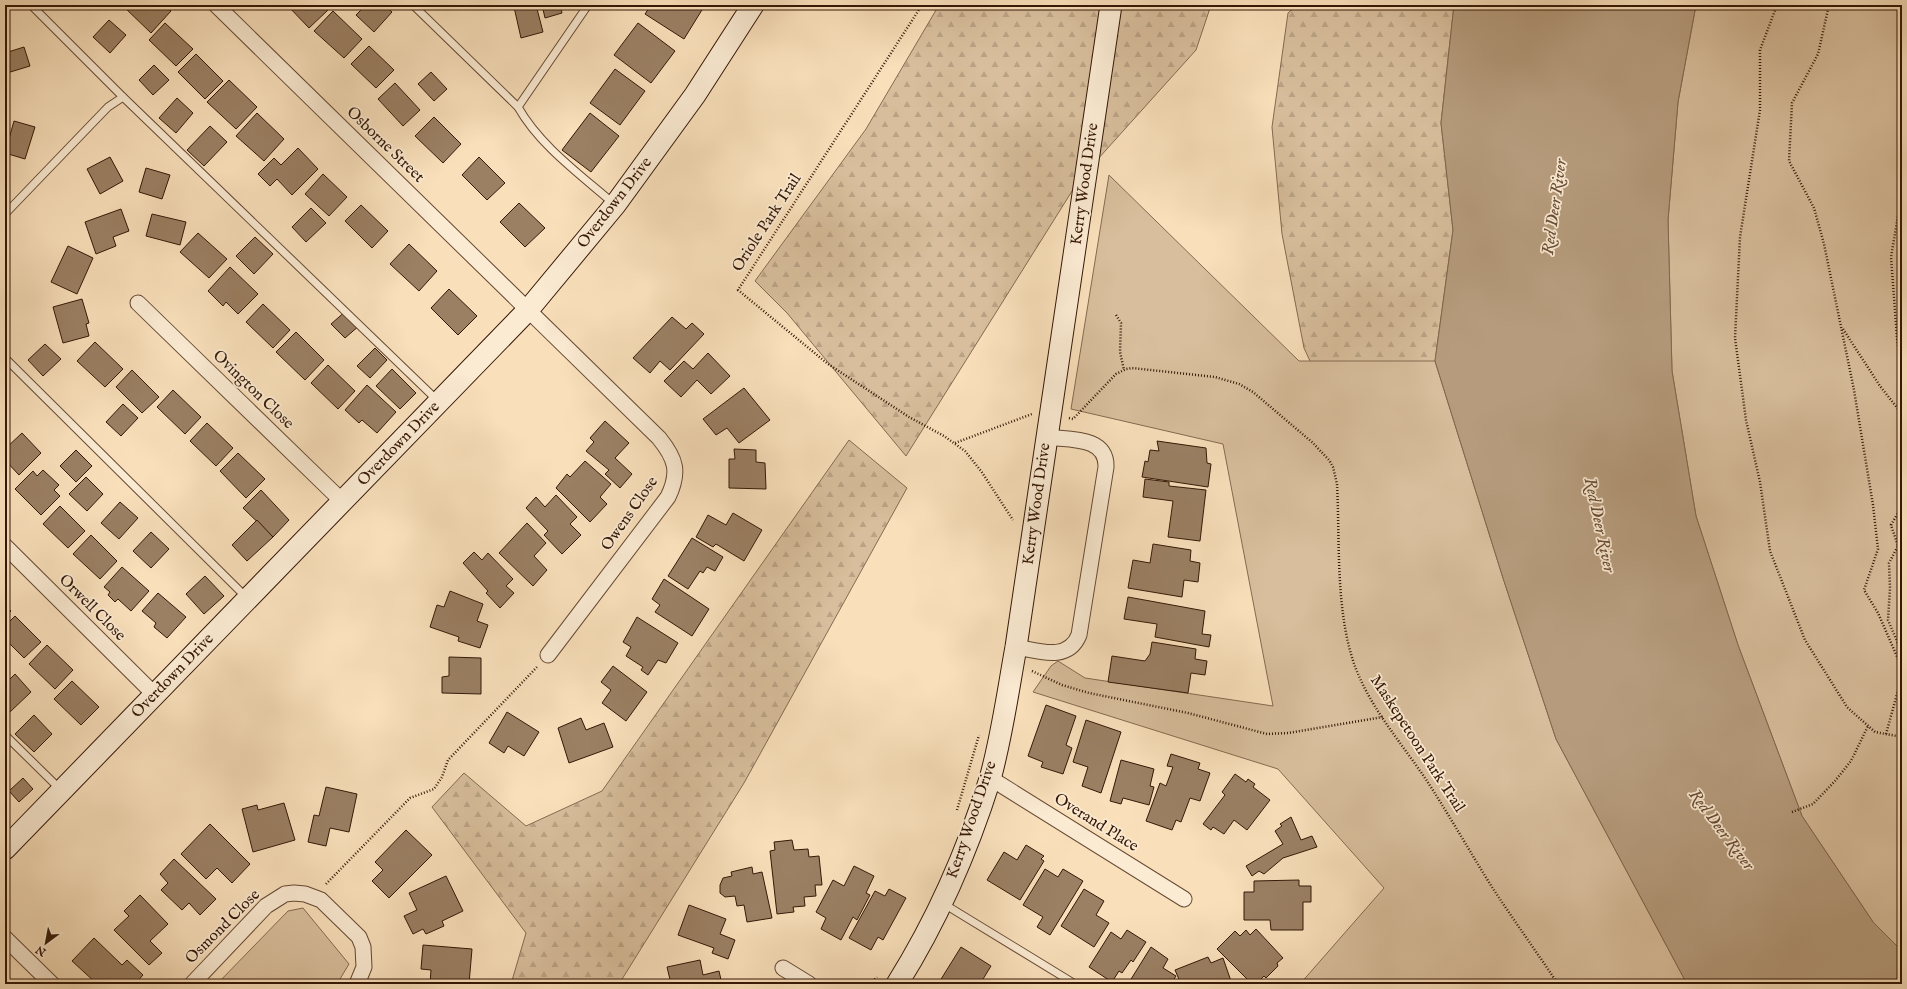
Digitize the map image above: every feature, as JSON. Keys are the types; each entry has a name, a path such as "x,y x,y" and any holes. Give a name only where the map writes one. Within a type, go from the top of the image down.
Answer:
{"street":[{"name":"Osborne Street","path":"216,5 528,310"},
{"name":"Overdown Drive","path":"5,849 344,502 528,310 615,205 695,95 753,5"},
{"name":"Kerry Wood Drive","path":"897,984 941,902 964,850 990,778 1015,655 1111,5"},
{"name":"Ovington Close","path":"138,303 344,502"},
{"name":"Owens Close","path":"528,310 659,438 671,454 676,474 668,496 548,655"},
{"path":"1015,655 1055,653 1068,650 1077,641 1080,635 1106,467 1104,454 1094,443 1047,437"},
{"name":"Orwell Close","path":"5,546 155,695"},
{"name":"Overand Place","path":"990,778 1184,899"},
{"name":"Osmond Close","path":"192,984 266,906 285,894 294,893 321,900 358,937 363,947 364,967 357,984"},
{"path":"5,938 52,984"},
{"path":"783,968 809,984"}],"lane":[{"path":"31,5 123,97 440,402"},
{"path":"413,5 518,107 526,122 556,152 615,205"},
{"path":"518,107 588,5"},
{"path":"5,214 108,107 123,97"},
{"path":"5,358 248,600"},
{"path":"5,735 62,791"},
{"path":"941,902 1075,984"}],"path":[{"name":"Oriole Park Trail","path":"922,5 738,290 828,364 909,417 955,443"},
{"path":"1777,5 1760,50 1760,110 1740,237 1735,338 1746,420 1760,482 1770,551 1805,640 1847,707 1875,732 1902,737"},
{"path":"1829,5 1818,54 1792,103 1789,161 1814,208 1824,244 1854,390 1873,505 1878,549 1864,590 1878,613 1902,668"},
{"path":"1902,193 1891,257 1897,338 1902,379"},
{"path":"1073,419 1116,374 1124,370 1120,352 1121,323 1116,315"},
{"path":"1841,326 1880,386 1902,414"},
{"name":"Maskepetoon Park Trail","path":"1124,370 1132,368 1215,377 1239,384 1265,401 1314,443 1334,467 1337,484 1340,573 1348,641 1359,676 1383,717 1427,781 1491,886 1558,984"},
{"path":"955,443 1030,414 1029,422"},
{"path":"955,443 965,451 981,471 1013,520"},
{"path":"1902,506 1891,525 1898,546 1889,563 1890,588 1888,620 1902,653"},
{"path":"1012,528 1015,512"},
{"path":"314,897 410,798 434,790 442,777 448,760 548,655"},
{"path":"1015,655 1062,685 1088,693 1188,713 1267,734 1288,733 1383,717"},
{"path":"1886,734 1902,676"},
{"path":"1792,812 1813,804 1835,781 1851,761 1868,726"},
{"path":"955,814 979,731"},
{"path":"871,984 880,973"}],"green space":[{"path":"939,5 1211,5 1196,50 1079,180 906,456 787,313 755,281 866,129"},
{"path":"1297,5 1454,5 1441,123 1453,230 1435,361 1503,578 1556,739 1687,984 1341,428 1304,348 1282,234 1272,127 1288,13"},
{"path":"1696,5 1902,5 1902,951 1873,922 1802,816 1738,645 1696,516 1672,371 1668,220 1678,102"},
{"path":"1109,175 1299,361 1435,361 1503,578 1556,739 1687,984 1300,984 1384,888 1278,769 1033,692 1051,666 1058,661 1085,678 1273,706 1223,444 1071,409"},
{"path":"849,440 907,488 744,783 619,984 511,984 526,933 432,807 464,773 526,826 602,791"},
{"path":"303,908 349,964 337,984 217,984 288,911"}],"water":[{"name":"Red Deer River","path":"1454,5 1696,5 1678,102 1668,220 1672,371 1696,516 1738,645 1802,816 1873,922 1902,951 1902,984 1687,984 1556,739 1503,578 1435,361 1453,230 1441,123"}],"building":[{"path":"164,5 171,11 151,33 123,6"},
{"path":"287,5 323,5 328,10 309,28"},
{"path":"366,5 384,5 392,12 374,32 356,15"},
{"path":"536,5 543,32 521,38 514,7"},
{"path":"542,5 560,5 562,13 545,18"},
{"path":"651,5 705,5 684,39 645,14"},
{"path":"333,11 362,39 344,58 314,31"},
{"path":"109,20 126,35 110,53 93,37"},
{"path":"165,23 193,49 176,66 149,40"},
{"path":"638,23 675,51 651,83 614,55"},
{"path":"369,46 394,70 376,88 351,64"},
{"path":"24,47 30,66 7,73 5,53"},
{"path":"196,54 223,81 205,99 178,72"},
{"path":"154,65 169,80 153,95 139,80"},
{"path":"615,69 645,91 620,125 590,103"},
{"path":"431,72 447,89 434,101 418,84"},
{"path":"229,80 257,107 236,129 207,102"},
{"path":"395,83 420,110 403,126 378,99"},
{"path":"177,98 193,113 176,133 159,118"},
{"path":"257,113 284,139 264,161 236,136"},
{"path":"590,113 619,136 591,172 562,150"},
{"path":"434,117 461,144 443,163 415,136"},
{"path":"14,121 35,127 25,159 5,153"},
{"path":"210,126 227,142 204,166 187,150"},
{"path":"298,148 318,169 292,195 277,179 270,186 258,174 274,158 281,165"},
{"path":"110,157 123,181 100,194 87,169"},
{"path":"479,157 505,183 487,200 462,175"},
{"path":"146,168 170,175 162,199 139,192"},
{"path":"323,174 347,197 329,216 305,194"},
{"path":"519,203 545,228 525,247 500,222"},
{"path":"361,205 388,231 372,248 345,221"},
{"path":"311,208 326,223 306,242 292,227"},
{"path":"121,209 129,231 113,237 116,246 96,254 85,222"},
{"path":"152,214 186,222 180,245 146,236"},
{"path":"198,233 227,259 209,278 180,252"},
{"path":"255,237 273,254 254,274 236,256"},
{"path":"409,244 437,271 419,291 390,264"},
{"path":"68,246 93,258 77,294 51,282"},
{"path":"230,267 258,294 238,314 226,302 223,306 208,291"},
{"path":"449,289 477,316 458,335 431,308"},
{"path":"82,299 89,323 86,324 89,336 63,343 53,307"},
{"path":"263,304 290,330 273,348 246,322"},
{"path":"347,310 360,325 345,338 331,324"},
{"path":"672,317 686,329 692,323 704,334 670,370 660,361 650,373 633,358"},
{"path":"296,332 324,360 305,380 276,352"},
{"path":"95,342 123,369 105,387 77,361"},
{"path":"45,344 61,359 43,376 28,360"},
{"path":"375,348 387,360 370,378 357,366"},
{"path":"708,353 730,376 711,394 697,380 681,397 664,381 684,361 693,369"},
{"path":"328,365 355,391 338,409 311,383"},
{"path":"392,369 416,393 400,409 376,386"},
{"path":"132,370 159,397 142,413 116,387"},
{"path":"367,385 396,412 377,433 362,420 359,423 345,410"},
{"path":"744,388 770,420 739,443 727,428 716,435 703,419"},
{"path":"173,390 201,417 185,434 157,407"},
{"path":"123,404 138,418 121,436 106,422"},
{"path":"605,421 629,443 615,458 632,474 620,488 605,474 609,470 586,451 594,442 590,438"},
{"path":"207,423 233,448 216,466 190,441"},
{"path":"22,433 41,453 19,475 5,460 5,449"},
{"path":"1157,441 1206,448 1207,463 1211,464 1208,487 1142,477 1145,461 1148,462 1150,450 1159,451"},
{"path":"734,449 756,450 756,462 765,463 766,489 729,488 729,459 735,459"},
{"path":"76,450 92,466 76,482 60,466"},
{"path":"238,453 265,479 246,498 220,471"},
{"path":"585,461 611,484 600,497 607,504 590,522 556,488 567,474 570,477"},
{"path":"43,470 59,485 54,490 60,496 41,515 15,489 33,471 37,476"},
{"path":"86,477 103,494 87,511 69,494"},
{"path":"1145,479 1169,482 1169,486 1206,490 1200,541 1168,537 1173,501 1143,497"},
{"path":"261,490 289,520 273,537 243,508"},
{"path":"556,495 577,517 570,524 581,535 562,554 544,535 548,531 526,508 536,497 545,507"},
{"path":"120,502 138,518 119,539 101,523"},
{"path":"60,506 85,531 68,548 43,524"},
{"path":"733,513 762,530 744,561 716,544 713,547 696,537 708,515 726,525"},
{"path":"257,520 273,537 247,561 232,545"},
{"path":"527,523 546,543 534,556 547,570 533,586 499,553"},
{"path":"151,532 169,549 151,568 133,551"},
{"path":"91,535 117,561 100,579 73,554"},
{"path":"692,538 723,557 715,571 707,567 703,573 700,571 688,589 668,576"},
{"path":"1153,544 1191,550 1190,561 1200,563 1198,582 1184,580 1182,597 1128,588 1133,560 1150,563"},
{"path":"474,552 482,560 488,553 513,579 506,586 514,593 500,608 486,593 488,591 463,563"},
{"path":"122,567 149,591 131,611 118,599 115,602 108,595 110,592 104,587"},
{"path":"205,576 224,596 204,614 186,594"},
{"path":"664,579 709,609 692,636 655,612 660,605 652,599"},
{"path":"450,591 483,604 477,621 488,625 480,648 458,641 459,637 430,627 437,605 444,607"},
{"path":"158,593 186,617 167,638 154,627 156,623 142,611"},
{"path":"1128,597 1205,611 1202,634 1211,635 1209,647 1155,637 1157,624 1124,619"},
{"path":"5,605 11,611 5,617"},
{"path":"15,616 41,642 24,658 5,639 5,626"},
{"path":"637,617 678,643 666,663 658,660 648,675 641,670 643,667 626,656 631,647 623,642"},
{"path":"1152,642 1196,649 1195,659 1207,661 1205,675 1191,673 1188,693 1108,682 1112,656 1145,661 1150,654"},
{"path":"47,645 73,670 55,689 29,664"},
{"path":"449,657 481,658 481,694 442,693 442,677 449,676"},
{"path":"613,666 647,692 626,721 602,703 611,690 601,682"},
{"path":"5,667 10,673 5,678"},
{"path":"15,674 31,692 10,712 5,707 5,684"},
{"path":"72,681 99,707 81,725 54,699"},
{"path":"1046,705 1076,716 1066,745 1072,748 1063,774 1041,767 1043,762 1028,756"},
{"path":"507,712 539,732 524,756 508,746 504,753 489,743"},
{"path":"34,715 52,734 34,752 15,734"},
{"path":"581,718 586,730 604,723 613,747 569,763 558,728"},
{"path":"1086,720 1121,732 1101,793 1082,786 1088,767 1073,762"},
{"path":"1171,754 1200,763 1198,769 1210,773 1200,801 1190,798 1181,822 1176,820 1172,830 1146,821 1160,783 1166,786 1173,767 1167,766"},
{"path":"1121,760 1154,769 1150,786 1154,787 1149,805 1123,798 1121,804 1110,801"},
{"path":"1235,774 1246,782 1248,779 1255,784 1253,787 1270,800 1247,830 1234,820 1224,834 1213,827 1211,830 1203,824 1225,795 1222,792"},
{"path":"23,778 33,789 19,802 9,791"},
{"path":"326,787 357,794 349,832 330,828 326,846 308,842 314,815 319,816"},
{"path":"284,803 295,840 253,852 242,809 257,805 258,810"},
{"path":"1291,817 1301,840 1312,836 1317,847 1283,858 1264,874 1259,871 1252,876 1246,866 1283,844 1275,831 1282,826 1280,824"},
{"path":"210,824 250,864 232,883 217,868 206,879 181,854"},
{"path":"406,830 432,855 389,898 372,881 383,870 375,862"},
{"path":"792,840 794,850 808,849 809,857 819,856 822,885 815,885 816,896 804,897 805,906 793,907 794,912 777,914 770,851 775,850 774,842"},
{"path":"1026,845 1044,856 1041,859 1044,861 1020,900 987,880 1004,852 1017,860"},
{"path":"174,859 216,899 200,915 189,903 182,910 161,890 168,883 160,874"},
{"path":"854,866 874,876 866,893 870,895 857,920 853,917 841,940 821,929 826,918 816,912 833,880 844,886"},
{"path":"752,867 753,874 762,872 772,918 747,922 744,905 737,906 735,896 725,897 720,893 720,885 723,878 732,876 731,872"},
{"path":"1045,869 1058,877 1063,869 1083,881 1050,935 1037,927 1043,917 1023,905"},
{"path":"446,876 463,911 442,921 444,926 426,934 423,929 413,934 404,916 417,910 409,893"},
{"path":"1299,880 1299,886 1311,886 1311,902 1303,902 1303,930 1271,930 1270,920 1244,920 1244,892 1254,892 1254,881"},
{"path":"889,889 906,898 883,940 878,937 871,950 849,938 875,891 885,896"},
{"path":"1084,889 1104,901 1096,915 1109,923 1094,947 1061,926"},
{"path":"140,895 168,924 150,941 162,953 149,965 114,930 129,916 124,911"},
{"path":"689,905 726,919 720,934 735,940 728,959 712,953 714,948 678,935"},
{"path":"1256,929 1283,958 1277,963 1278,966 1266,978 1264,976 1256,984 1252,984 1217,949 1235,931 1240,936 1246,930 1250,935"},
{"path":"1127,930 1146,942 1133,962 1131,960 1122,973 1119,971 1112,982 1089,967 1111,932 1121,939"},
{"path":"94,938 122,965 127,960 143,975 135,984 97,984 72,961"},
{"path":"423,945 472,949 469,984 430,984 431,970 421,969"},
{"path":"961,947 991,966 980,984 938,984"},
{"path":"1151,947 1168,959 1163,968 1176,976 1171,984 1128,984"},
{"path":"1208,957 1211,963 1223,958 1232,984 1181,984 1175,970"},
{"path":"700,960 703,975 719,971 722,984 671,984 667,967"}]}
